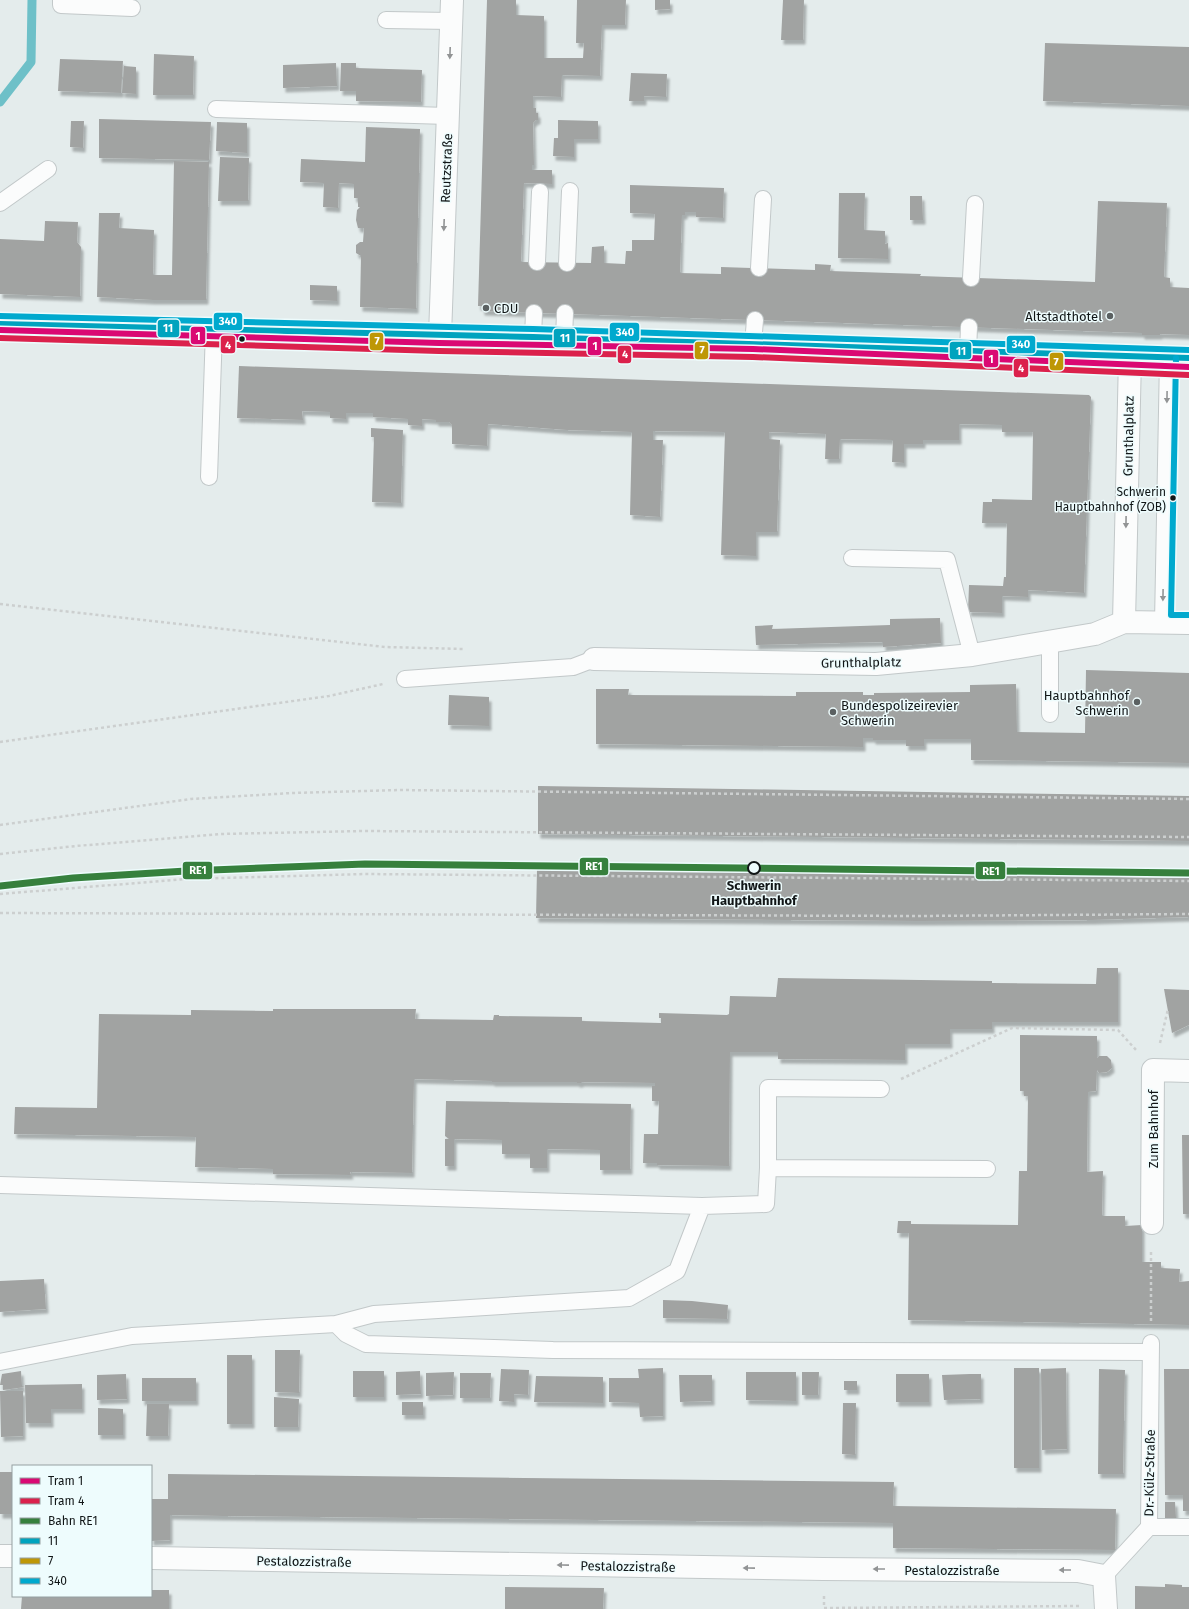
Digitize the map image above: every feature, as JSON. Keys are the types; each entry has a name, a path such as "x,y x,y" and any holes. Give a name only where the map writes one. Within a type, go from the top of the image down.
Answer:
{"street":[{"name":"Reutzstraße","path":"440,336 452,10"},
{"path":"0,324 440,336 533,337 1179,358"},
{"name":"Grunthalplatz","path":"1124,622 1130,357"},
{"name":"Grunthalplatz","path":"594,659 876,664 972,655 1050,642 1095,634 1124,622 1189,623"},
{"name":"Zum Bahnhof","path":"1152,1223 1153,1070 1189,1071"},
{"path":"0,1556 12,1556"},
{"name":"Pestalozzistraße","path":"152,1558 823,1569 1078,1570 1104,1576"},
{"path":"1104,1576 1106,1607"}],"lane":[{"path":"61,0 60,5 132,8"},
{"path":"386,20 452,10"},
{"path":"216,109 448,116"},
{"path":"0,203 48,169"},
{"path":"567,263 570,190"},
{"path":"537,262 540,192"},
{"path":"758,268 763,199"},
{"path":"971,278 975,204"},
{"path":"533,337 534,312"},
{"path":"564,338 565,313"},
{"path":"753,344 755,320"},
{"path":"968,352 969,327"},
{"path":"209,477 214,330"},
{"path":"1163,623 1179,358"},
{"path":"852,558 947,560 972,655"},
{"path":"1050,642 1050,714"},
{"path":"405,679 573,668 594,659"},
{"path":"0,1185 702,1206 766,1204 768,1168 768,1088 881,1089"},
{"path":"768,1168 987,1169"},
{"path":"0,1362 132,1336 336,1324 374,1314 628,1298 677,1271 702,1206"},
{"path":"336,1324 346,1334 366,1344 561,1350 1151,1347"},
{"name":"Dr.-Külz-Straße","path":"1104,1576 1149,1526 1151,1347"},
{"path":"1149,1526 1189,1527"}],"path":[{"path":"0,604 385,647 470,649"},
{"path":"0,742 329,696 405,679"},
{"path":"0,825 191,799 292,793 401,790 1189,799"},
{"path":"0,854 221,834 357,831 1189,837"},
{"path":"0,894 187,879 365,874 1189,881"},
{"path":"0,912 902,916 1189,914"},
{"path":"1153,1070 1168,1009"},
{"path":"881,1089 1012,1028 1118,1030 1153,1070"},
{"path":"1151,1262 1151,1347"},
{"path":"823,1569 824,1608 1106,1607"}],"building":[{"path":"487,0 516,0 516,15 544,16 544,58 583,58 584,43 576,43 577,0 626,0 625,25 602,25 600,76 562,75 561,97 533,96 533,108 536,108 538,120 533,123 534,165 532,165 532,170 552,170 552,184 524,183 521,262 591,263 592,247 604,246 604,263 625,264 626,251 632,251 632,240 654,240 655,214 630,213 630,185 724,188 723,218 696,217 696,212 685,212 685,215 682,215 680,273 721,274 721,267 815,270 815,264 831,265 830,271 921,274 920,276 1095,282 1098,201 1167,203 1164,277 1170,278 1170,287 1189,288 1189,335 1142,335 1142,333 482,311 482,306 478,306"},
{"path":"655,0 670,0 670,9 655,10"},
{"path":"783,0 804,0 803,40 781,40"},
{"path":"1045,43 1189,47 1189,106 1043,101"},
{"path":"154,54 194,56 193,95 153,95"},
{"path":"60,59 123,61 121,93 58,91"},
{"path":"336,63 337,86 283,88 283,65"},
{"path":"341,63 356,63 356,68 422,70 421,102 356,101 356,91 340,91"},
{"path":"124,66 136,67 136,94 122,93"},
{"path":"631,73 667,74 666,97 644,96 644,101 629,101"},
{"path":"99,119 211,122 209,160 99,158"},
{"path":"558,120 598,121 598,139 574,139 574,157 553,156 554,138 558,138"},
{"path":"71,121 84,121 83,148 70,147"},
{"path":"217,122 247,123 247,153 216,151"},
{"path":"366,127 420,129 416,309 360,307 361,256 356,253 356,245 363,242 364,228 358,228 356,220 357,210 360,207 358,207 358,198 354,198 354,184 339,183 338,208 323,207 324,183 300,182 301,159 365,162"},
{"path":"220,157 249,158 248,201 218,201"},
{"path":"174,161 209,162 206,300 153,300 97,297 99,213 120,213 119,228 154,230 153,275 172,275"},
{"path":"839,193 865,193 864,230 885,231 885,244 888,243 888,259 838,258"},
{"path":"910,196 922,196 923,220 910,220"},
{"path":"45,221 78,222 77,242 81,247 80,297 0,294 0,239 44,241"},
{"path":"310,285 337,286 337,301 310,300"},
{"path":"239,366 1089,395 1091,397 1084,593 1028,590 1028,597 1002,596 1002,613 968,612 969,585 1003,586 1004,577 1006,577 1007,523 982,523 983,502 992,502 992,499 1032,500 1033,432 1002,432 1002,425 959,424 959,440 923,440 923,444 904,444 904,463 892,462 893,440 840,439 839,459 825,459 826,434 769,432 769,439 780,440 777,532 756,532 756,556 721,555 725,432 653,431 653,440 663,440 660,517 630,515 632,432 567,430 488,424 487,446 452,444 452,425 449,422 436,422 436,420 422,419 422,426 408,425 408,419 373,417 373,413 346,413 346,419 330,418 330,412 302,411 303,420 237,418"},
{"path":"371,428 403,430 401,503 372,502 374,437 371,437"},
{"path":"940,618 941,643 883,647 883,642 756,645 755,626 773,625 772,629 890,625 890,619"},
{"path":"1086,670 1189,673 1189,763 971,760 971,739 924,739 924,746 906,746 906,740 873,740 873,738 863,738 863,747 596,744 596,689 629,689 628,695 796,696 796,692 863,692 863,695 874,695 874,693 970,692 970,685 1016,684 1017,732 1085,733"},
{"path":"449,695 489,697 489,726 448,725"},
{"path":"538,786 1189,796 1189,841 538,834"},
{"path":"537,869 1189,878 1189,917 1091,920 918,921 536,918"},
{"path":"1097,968 1118,968 1118,1022 992,1022 992,1029 950,1029 950,1044 905,1044 905,1060 778,1059 778,1052 730,1052 729,1166 657,1165 657,1163 643,1163 644,1134 658,1134 659,1101 652,1101 652,1086 655,1086 655,1083 492,1082 414,1079 412,1173 350,1172 351,1175 273,1174 273,1169 195,1167 196,1137 14,1134 15,1107 97,1108 99,1014 191,1015 191,1010 273,1011 273,1009 416,1009 415,1019 493,1020 494,1015 499,1015 582,1017 582,1021 661,1023 659,1013 727,1015 729,1014 730,996 776,997 778,978 1096,984"},
{"path":"1164,989 1189,990 1189,1025 1172,1033"},
{"path":"1020,1035 1097,1036 1097,1058 1099,1056 1107,1056 1111,1060 1112,1068 1107,1072 1099,1073 1097,1070 1096,1091 1088,1092 1087,1172 1103,1171 1102,1216 1125,1216 1125,1226 1142,1225 1142,1262 1161,1262 1161,1268 1180,1269 1179,1282 1189,1281 1189,1325 908,1320 909,1233 897,1233 898,1221 911,1221 911,1224 1018,1225 1019,1171 1027,1171 1028,1096 1024,1096 1024,1091 1020,1091"},
{"path":"446,1101 631,1104 630,1170 600,1170 600,1150 547,1149 547,1168 530,1168 530,1154 502,1154 502,1140 454,1139 454,1166 445,1166 445,1139 449,1139 445,1136"},
{"path":"1182,1135 1189,1135 1189,1214 1183,1214"},
{"path":"44,1279 46,1309 0,1312 0,1281"},
{"path":"663,1300 692,1301 728,1305 727,1319 663,1318"},
{"path":"275,1350 300,1350 299,1393 275,1392"},
{"path":"227,1355 252,1355 252,1424 227,1424"},
{"path":"663,1368 663,1416 640,1417 639,1403 609,1402 609,1378 639,1378 638,1369"},
{"path":"1014,1368 1039,1368 1039,1468 1014,1468"},
{"path":"1066,1368 1067,1449 1042,1450 1041,1369"},
{"path":"501,1369 529,1370 528,1395 514,1394 514,1402 499,1401"},
{"path":"1099,1369 1125,1370 1123,1474 1098,1474"},
{"path":"1164,1369 1189,1369 1189,1511 1183,1511 1183,1495 1165,1495"},
{"path":"21,1371 22,1386 25,1387 3,1390 3,1385 0,1385 2,1374"},
{"path":"353,1371 384,1371 384,1397 353,1397"},
{"path":"420,1371 421,1394 396,1395 396,1372"},
{"path":"454,1372 453,1395 426,1396 426,1373"},
{"path":"746,1372 796,1372 796,1401 746,1400"},
{"path":"802,1372 819,1372 818,1395 802,1395"},
{"path":"460,1373 491,1373 490,1398 460,1398"},
{"path":"126,1374 127,1399 97,1400 97,1375"},
{"path":"896,1374 929,1374 929,1402 896,1402"},
{"path":"981,1374 981,1399 944,1400 942,1375"},
{"path":"679,1375 712,1375 712,1401 680,1402"},
{"path":"536,1376 603,1377 603,1403 534,1402"},
{"path":"142,1378 196,1378 196,1401 142,1401"},
{"path":"844,1381 857,1381 857,1390 844,1390"},
{"path":"82,1384 82,1409 51,1409 51,1423 26,1423 25,1385"},
{"path":"0,1391 23,1391 23,1436 1,1437"},
{"path":"274,1397 299,1399 298,1427 274,1427"},
{"path":"402,1402 423,1402 423,1415 402,1415"},
{"path":"843,1403 856,1403 855,1455 842,1454"},
{"path":"147,1404 169,1404 168,1436 146,1436"},
{"path":"98,1408 123,1409 123,1435 98,1435"},
{"path":"0,1472 12,1472 12,1514 0,1514"},
{"path":"168,1474 894,1482 893,1506 1116,1509 1115,1550 893,1548 893,1523 170,1515 170,1540 152,1541 152,1499 168,1499"},
{"path":"1165,1502 1175,1502 1176,1518 1165,1518"},
{"path":"1165,1584 1189,1587 1189,1609 1135,1609 1135,1586 1165,1587"},
{"path":"505,1587 604,1588 603,1609 505,1609"},
{"path":"152,1590 169,1590 169,1609 21,1609 22,1597 152,1597"}],"waterway":[{"path":"0,102 31,62 32,0"}],"tram line":[{"name":"1","path":"0,330 439,343 753,349 1189,367"},
{"name":"4","path":"0,338 439,351 753,357 1189,375"}],"rail line":[{"name":"RE1","path":"0,886 73,878 186,871 365,864 1189,873"}],"transit line":[{"name":"340","path":"0,316 533,329 1189,350"},
{"name":"11","path":"0,324 533,337 1189,358"},
{"name":"7","path":"214,338 533,345 1189,366"},
{"name":"340","path":"1176,358 1171,615 1189,615"}],"place":[{"name":"CDU","path":"486,308"},
{"name":"Altstadthotel","path":"1110,316"},
{"name":"Schwerin Hauptbahnhof (ZOB)","path":"1173,498"},
{"name":"Hauptbahnhof Schwerin","path":"1137,702"},
{"name":"Bundespolizeirevier Schwerin","path":"833,712"},
{"name":"Schwerin Hauptbahnhof","path":"754,868"}]}
